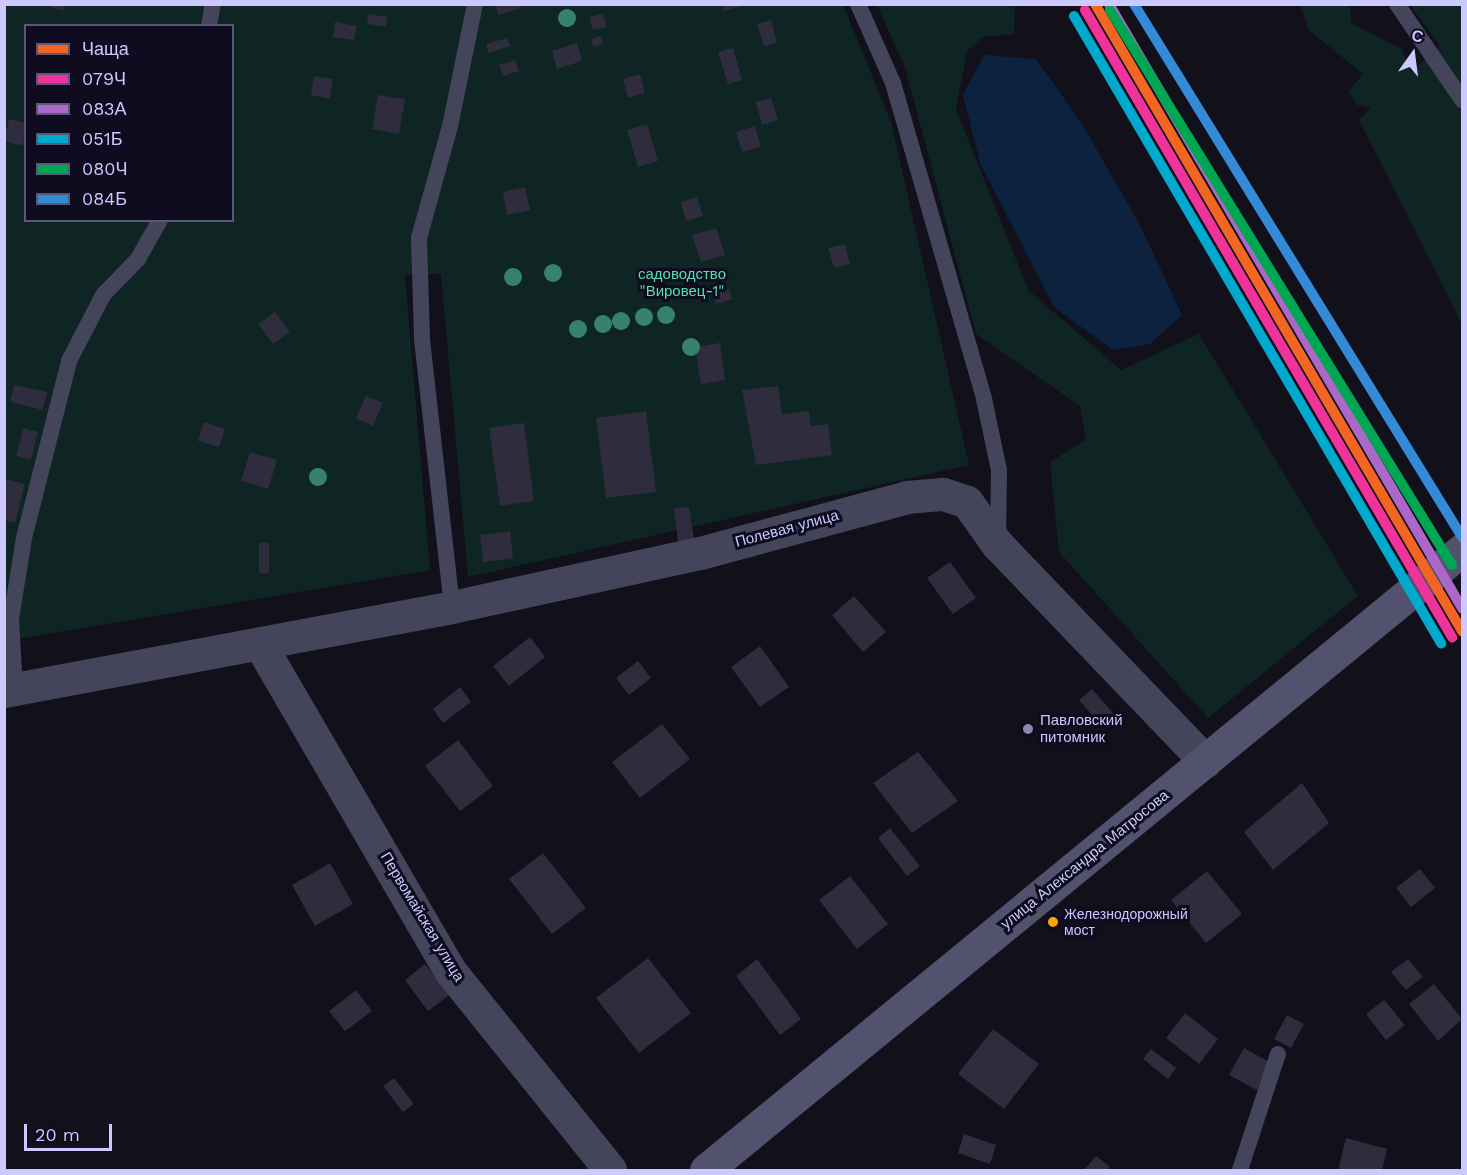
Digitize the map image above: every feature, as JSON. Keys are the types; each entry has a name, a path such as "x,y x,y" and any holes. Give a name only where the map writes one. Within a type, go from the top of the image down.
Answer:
{"main road":[{"name":"улица Александра Матросова","path":"706,1170 1462,550"}],"street":[{"name":"Полевая улица","path":"10,690 261,646 452,607 700,553 907,497 943,494 967,502 997,544 1205,761"},
{"name":"Первомайская улица","path":"261,646 451,972 610,1170"}],"lane":[{"path":"209,24 213,4"},
{"path":"452,607 422,339 419,238 450,126 475,4"},
{"path":"858,4 893,83 984,399 999,470 997,544"},
{"path":"1397,4 1462,100"},
{"path":"10,690 11,619 24,538 69,361 103,295 138,259 159,222"},
{"path":"1240,1170 1278,1054"}],"green space":[{"name":"садоводство \"Вировец-1\"","path":"5,5 843,5 891,122 969,465 468,577 441,274 405,275 430,570 5,641"},
{"path":"877,5 1015,5 1014,34 983,37 967,51 956,109 1028,290 1121,370 1199,334 1358,596 1208,718 1059,552 1050,462 1086,440 1080,406 976,334 905,67"},
{"path":"1300,5 1350,5 1351,23 1402,49 1411,72 1440,46 1410,5 1462,5 1462,324 1359,120 1371,108 1357,105 1349,91 1363,74 1309,30"}],"water":[{"path":"984,55 1036,59 1082,124 1139,223 1182,315 1150,344 1113,350 1054,307 980,163 963,95"}],"building":[{"path":"41,4 65,4 63,11"},
{"path":"495,4 520,4 521,8 498,15"},
{"path":"722,4 746,4 746,5 724,11"},
{"path":"369,14 387,17 386,27 367,24"},
{"path":"603,14 607,27 593,30 589,17"},
{"path":"771,20 777,43 764,46 757,24"},
{"path":"335,22 357,26 354,40 333,37"},
{"path":"601,36 603,44 593,47 591,39"},
{"path":"507,38 510,46 489,53 486,44"},
{"path":"577,43 582,61 557,69 552,51"},
{"path":"733,48 742,80 728,84 718,52"},
{"path":"515,60 519,71 503,76 499,65"},
{"path":"640,74 645,93 628,98 623,79"},
{"path":"314,76 333,79 330,99 311,95"},
{"path":"378,95 405,99 399,134 372,129"},
{"path":"771,98 778,120 762,125 756,102"},
{"path":"9,119 24,123 23,146 4,141"},
{"path":"647,124 658,161 638,167 627,130"},
{"path":"755,126 761,147 742,152 736,132"},
{"path":"525,187 530,210 507,215 503,192"},
{"path":"697,197 703,216 686,221 681,202"},
{"path":"716,228 725,255 701,262 692,235"},
{"path":"845,244 850,264 834,268 828,248"},
{"path":"729,289 732,299 716,304 713,294"},
{"path":"275,312 290,332 273,344 258,324"},
{"path":"720,343 725,380 701,384 695,347"},
{"path":"14,385 47,392 43,410 10,402"},
{"path":"778,386 782,414 809,411 811,426 828,424 832,455 756,465 742,390"},
{"path":"366,396 383,403 373,426 356,418"},
{"path":"646,411 656,492 606,498 596,418"},
{"path":"204,422 225,429 219,447 198,441"},
{"path":"524,423 534,501 500,506 489,428"},
{"path":"23,428 38,432 31,460 16,456"},
{"path":"250,452 277,460 268,489 241,481"},
{"path":"4,479 25,484 15,523 4,520"},
{"path":"689,507 694,539 678,542 674,508"},
{"path":"510,531 513,558 483,562 480,535"},
{"path":"259,543 269,543 269,573 259,573"},
{"path":"950,562 976,598 953,614 927,578"},
{"path":"854,596 886,632 863,652 832,615"},
{"path":"530,637 545,657 509,686 493,666"},
{"path":"760,646 789,687 760,707 731,667"},
{"path":"638,661 651,678 629,695 616,678"},
{"path":"460,687 471,702 443,723 433,709"},
{"path":"1092,689 1113,713 1100,724 1079,700"},
{"path":"662,724 690,759 640,798 612,762"},
{"path":"458,740 493,786 460,811 425,766"},
{"path":"918,752 958,801 912,833 873,783"},
{"path":"1302,783 1329,823 1273,870 1244,832"},
{"path":"890,828 920,866 907,876 878,838"},
{"path":"543,853 586,908 552,934 509,879"},
{"path":"330,863 353,904 315,926 292,885"},
{"path":"1420,869 1435,888 1411,907 1396,888"},
{"path":"1207,871 1242,914 1206,943 1171,900"},
{"path":"850,876 888,924 857,949 819,900"},
{"path":"648,958 691,1013 639,1053 596,998"},
{"path":"757,959 801,1019 780,1035 736,976"},
{"path":"1408,959 1423,977 1406,990 1391,972"},
{"path":"425,964 449,995 428,1011 405,980"},
{"path":"1434,984 1462,1019 1438,1041 1409,1004"},
{"path":"356,990 372,1011 345,1031 329,1011"},
{"path":"1384,1000 1405,1025 1386,1040 1366,1014"},
{"path":"1185,1013 1218,1039 1199,1064 1166,1038"},
{"path":"1287,1015 1304,1024 1291,1048 1274,1039"},
{"path":"993,1029 1039,1064 1004,1109 958,1074"},
{"path":"1244,1048 1271,1063 1257,1090 1229,1075"},
{"path":"1151,1049 1176,1068 1168,1079 1143,1059"},
{"path":"394,1078 414,1104 403,1112 383,1086"},
{"path":"964,1134 996,1145 990,1164 958,1153"},
{"path":"1346,1138 1387,1149 1382,1170 1338,1170"},
{"path":"1096,1156 1110,1167 1107,1170 1084,1170"}],"transit line":[{"name":"Чаща","path":"1095,4 1462,631"},
{"name":"083А","path":"1109,4 1462,608"},
{"name":"084Б","path":"1134,4 1462,537"},
{"name":"079Ч","path":"1085,10 1452,637"},
{"name":"080Ч","path":"1110,10 1452,565"},
{"name":"051Б","path":"1074,16 1441,643"}],"place":[{"name":"Павловский питомник","path":"1028,729"},
{"name":"Железнодорожный мост","path":"1053,922"}]}
